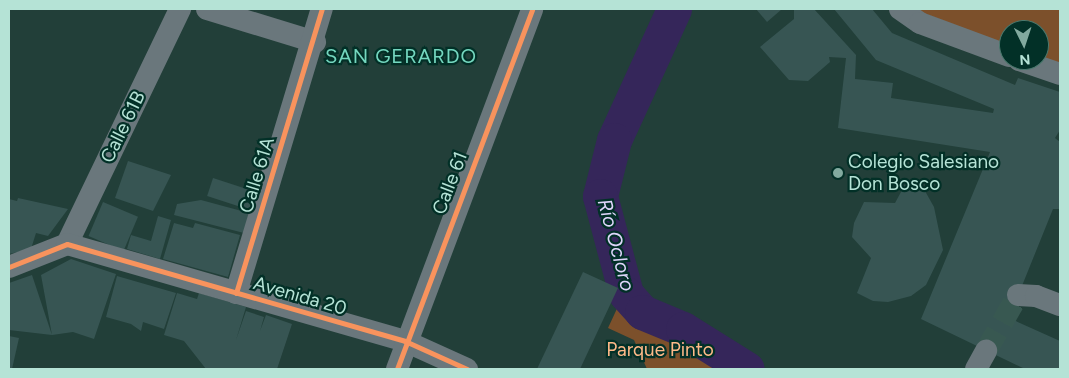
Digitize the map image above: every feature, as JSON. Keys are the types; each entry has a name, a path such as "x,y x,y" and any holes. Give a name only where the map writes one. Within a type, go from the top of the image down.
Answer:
{"street":[{"name":"Calle 61B","path":"67,244 180,9"},
{"path":"207,9 315,42"},
{"name":"Calle 61A","path":"236,293 315,42 322,9"},
{"name":"Calle 61","path":"398,369 405,341 532,9"},
{"path":"900,9 920,23 999,52"},
{"path":"9,267 67,244"},
{"name":"Avenida 20","path":"67,244 405,341 467,369"},
{"path":"1018,295 1036,296 1060,305"}],"green space":[{"path":"913,9 1060,9 1060,65 1049,61 1049,20 999,20 999,42"},
{"name":"Parque Pinto","path":"621,300 637,319 705,351 731,369 647,369 634,340 608,328"}],"building":[{"path":"756,9 782,9 767,22"},
{"path":"794,9 814,9 856,55 855,79 893,83 891,98 993,113 994,109 876,60 834,9 872,9 892,33 1015,85 1018,78 1060,92 1060,130 1055,138 1060,142 1060,209 1053,209 1009,318 1060,341 1060,369 1025,369 921,319 990,152 838,128 846,58 829,57 830,62 808,81 789,80 760,47 794,19"},
{"path":"128,161 171,175 153,211 115,198"},
{"path":"213,178 257,192 251,210 207,196"},
{"path":"908,179 925,191 934,207 943,250 926,285 911,296 888,302 873,301 857,293 871,258 852,237 854,223 864,202 895,203"},
{"path":"18,198 68,209 48,236 36,233 31,249 9,254 9,199 17,201"},
{"path":"201,200 249,213 244,233 174,215 177,204"},
{"path":"103,202 138,217 124,251 89,236"},
{"path":"158,216 171,220 160,259 127,249 131,235 151,241"},
{"path":"174,223 193,228 195,223 240,235 228,277 163,259"},
{"path":"71,259 116,274 94,339 73,332 52,335 41,275"},
{"path":"583,272 618,288 580,369 537,369"},
{"path":"32,275 52,335 9,330 9,283"},
{"path":"117,276 176,293 164,329 143,322 141,331 131,324 106,317"},
{"path":"177,293 197,299 199,293 246,307 236,340 246,311 264,317 260,331 266,315 292,324 277,369 206,369 184,341 164,335"},
{"path":"9,336 19,338 12,369 9,369"}],"waterway":[{"name":"Río Ocloro","path":"674,9 614,140 600,196 626,294 642,312 683,329 747,369"}],"tunnel":[{"path":"986,351 1018,295"}],"cycle path":[{"path":"236,293 322,9"},
{"path":"397,369 532,9"},
{"path":"9,267 67,244 405,341 467,369"}],"place":[{"name":"Colegio Salesiano Don Bosco","path":"838,173"}],"district":[{"name":"SAN GERARDO","path":"401,56"}]}
